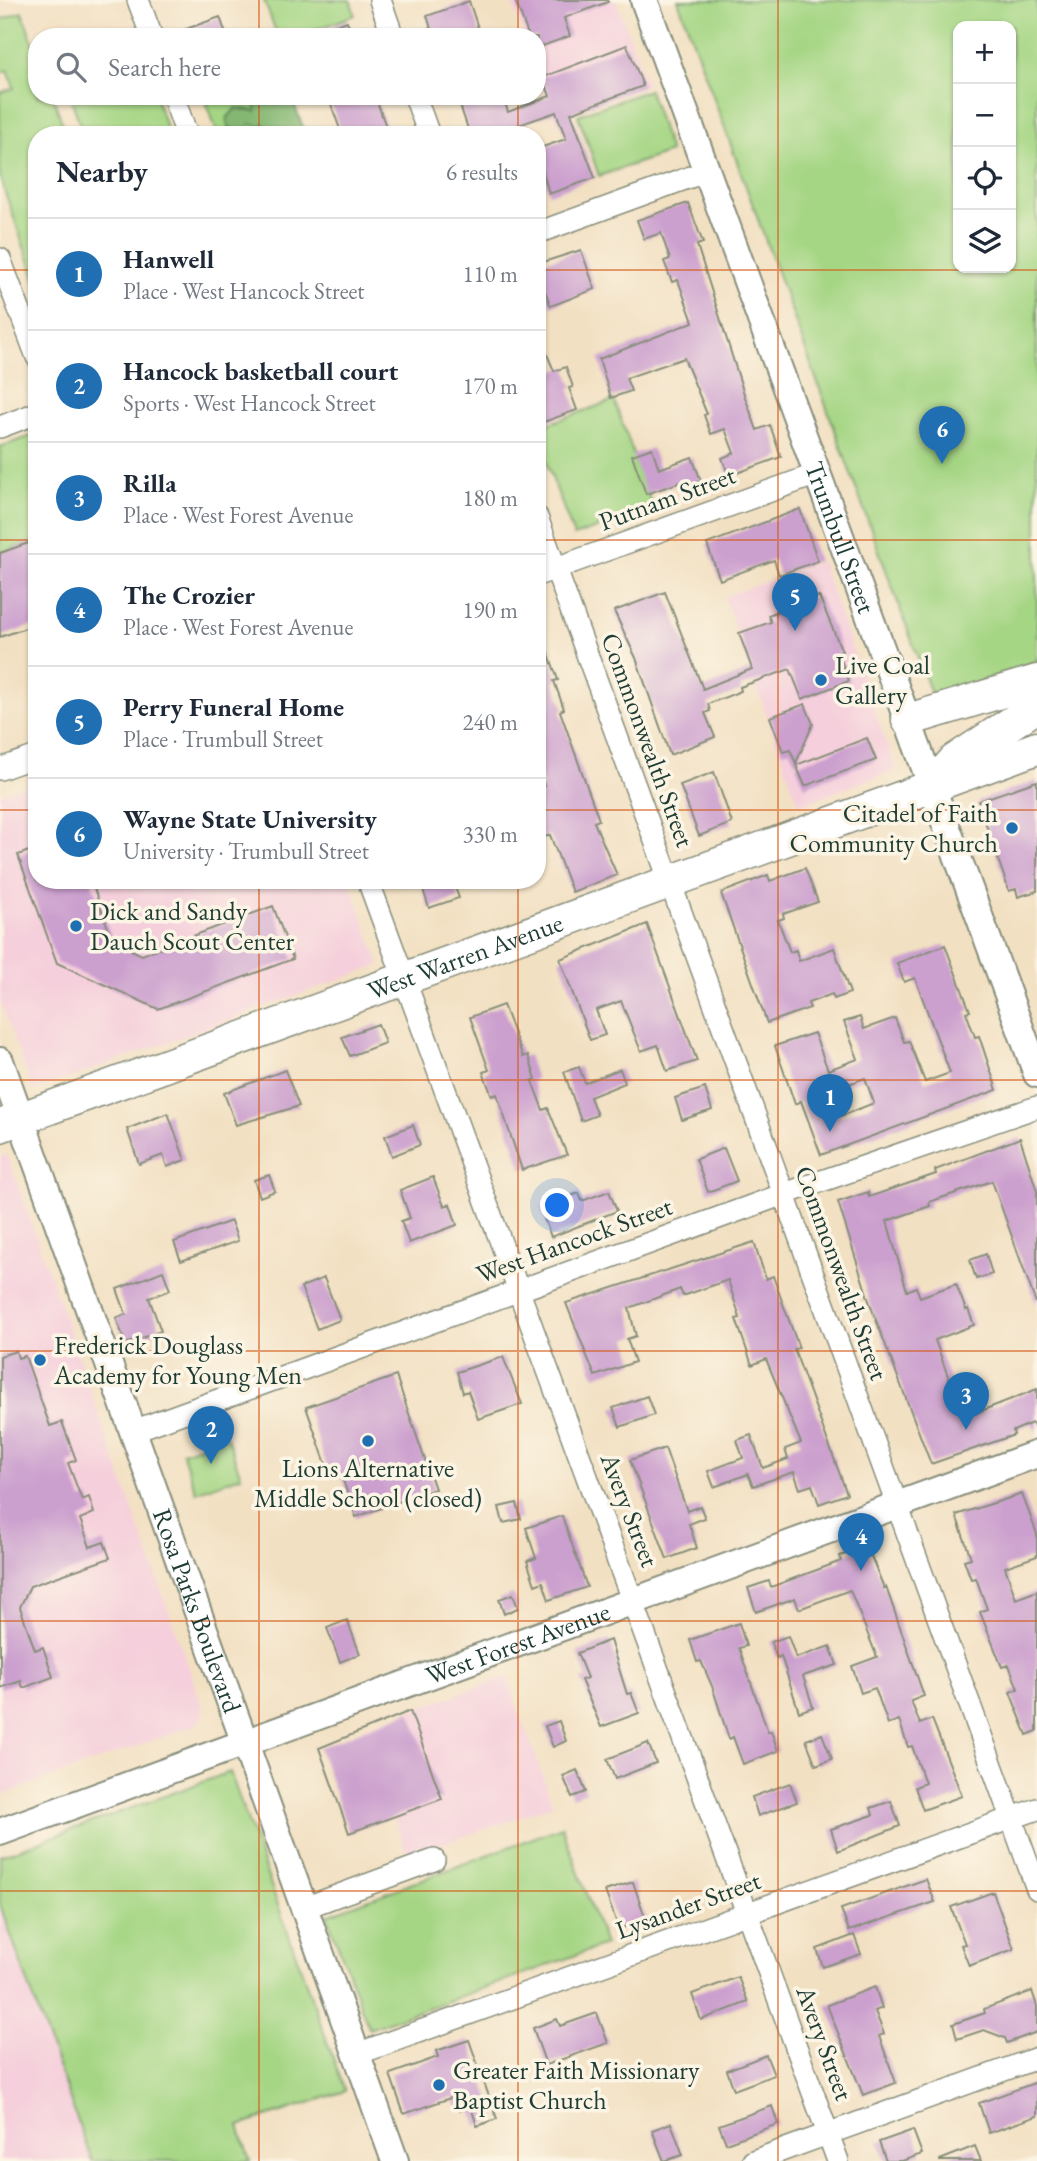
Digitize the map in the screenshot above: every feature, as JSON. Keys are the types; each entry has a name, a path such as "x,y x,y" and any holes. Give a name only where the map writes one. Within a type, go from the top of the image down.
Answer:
{"main road":[{"path":"908,720 1037,681"},
{"name":"West Warren Avenue","path":"931,787 955,760 1037,706"},
{"name":"West Warren Avenue","path":"10,1123 1037,748"}],"street":[{"path":"138,0 149,28"},
{"path":"380,0 390,28"},
{"name":"Trumbull Street","path":"644,0 1037,1074"},
{"path":"176,105 184,126"},
{"path":"418,105 426,126"},
{"path":"546,230 706,171"},
{"path":"0,259 28,333"},
{"path":"0,426 28,416"},
{"name":"Putnam Street","path":"547,571 817,474"},
{"name":"Commonwealth Street","path":"547,571 670,881 1037,1889"},
{"path":"0,769 28,759"},
{"name":"Avery Street","path":"371,889 838,2161"},
{"name":"Rosa Parks Boulevard","path":"0,1062 10,1123 133,1431 395,2161"},
{"name":"West Hancock Street","path":"133,1431 784,1194 1037,1107"},
{"name":"West Forest Avenue","path":"0,1832 1037,1454"},
{"name":"Lysander Street","path":"357,2054 1037,1809"},
{"path":"304,1908 435,1860"},
{"path":"753,2161 1037,2058"}],"shaded area":[{"path":"511,0 616,0 647,84 555,118 546,94 546,28 522,28"},
{"path":"821,562 896,770 799,805 724,597"},
{"path":"28,783 28,889 352,889 380,965 33,1091 0,1001 0,794"},
{"name":"Frederick Douglass Academy for Young Men","path":"7,1155 203,1708 202,1718 193,1726 0,1796 0,1157"},
{"path":"507,1677 553,1805 408,1856 362,1728"},
{"path":"0,1905 92,2161 0,2161"}],"green space":[{"path":"264,0 350,0 355,15 320,28 275,28"},
{"path":"678,0 1037,0 1037,661 933,699"},
{"path":"22,12 28,28 28,105 56,105 63,126 28,126 28,258 0,178 0,93 14,88 8,70 0,73 0,20"},
{"path":"649,90 670,152 599,176 578,115"},
{"path":"73,105 158,105 166,126 81,126"},
{"path":"207,105 288,105 296,126 215,126"},
{"path":"256,105 294,105 303,126 229,126 227,118 236,108 256,111"},
{"path":"614,400 653,508 574,536 546,461 546,425"},
{"path":"28,437 28,543 0,553 0,447"},
{"path":"227,1437 241,1476 196,1492 182,1452"},
{"path":"230,1772 345,2091 239,2126 250,2161 92,2161 0,1905 0,1856"},
{"path":"562,1827 605,1945 369,2029 327,1915"}],"building":[{"path":"515,0 608,2 564,18 570,36 546,45 546,28 526,28"},
{"path":"469,1 478,28 431,28 427,16"},
{"path":"220,17 224,28 189,28"},
{"path":"347,21 350,28 328,28"},
{"path":"627,45 643,86 571,113 595,178 549,194 546,183 546,146 566,139 556,112 516,126 467,126 460,105 506,105 508,112 526,105 546,105 546,98 550,96 546,76"},
{"path":"331,105 378,105 386,126 339,126"},
{"path":"688,203 703,243 697,245 757,430 770,425 781,457 729,476 722,458 734,453 725,429 711,434 704,415 707,414 684,358 626,378 631,391 611,398 599,359 693,322 678,280 672,282 664,261 670,259 661,233 644,239 637,220"},
{"path":"581,250 595,289 551,306 546,294 546,261"},
{"path":"546,352 554,371 566,367 573,387 569,388 577,410 546,421"},
{"path":"652,448 659,469 692,457 701,481 686,486 684,481 646,494 632,455"},
{"path":"800,509 818,561 779,575 774,560 720,580 707,544"},
{"path":"28,543 28,627 0,637 0,553"},
{"path":"665,592 703,689 752,669 739,633 771,622 768,615 819,596 842,651 838,652 849,681 802,699 790,669 740,687 741,691 708,704 710,711 705,713 715,737 670,755 636,658 614,611"},
{"path":"546,646 558,680 554,681 564,709 560,711 599,820 594,822 617,875 572,892 550,835 546,837"},
{"path":"805,704 813,724 796,763 790,750 783,752 770,717"},
{"path":"867,738 876,760 805,786 796,765"},
{"path":"714,772 732,823 699,836 680,785"},
{"name":"Citadel of Faith Community Church","path":"1037,781 1037,891 1018,897 1016,889 1009,891 978,801"},
{"name":"Dick and Sandy Dauch Scout Center","path":"28,851 28,883 18,855"},
{"path":"805,868 818,902 783,914 784,918 778,920 790,952 796,950 799,961 834,948 850,993 834,999 832,994 808,1003 810,1008 767,1023 721,893 768,875 770,881"},
{"name":"Dick and Sandy Dauch Scout Center","path":"30,889 94,889 113,942 142,955 273,906 293,959 158,1009 57,963"},
{"path":"423,889 456,889 459,898 429,908"},
{"path":"647,924 697,1061 667,1071 658,1045 641,1051 621,1001 596,1010 605,1035 590,1040 560,959"},
{"path":"945,945 970,1011 966,1012 975,1037 979,1036 997,1090 821,1155 801,1101 795,1104 775,1046 814,1033 828,1070 858,1059 844,1022 860,1017 864,1029 895,1018 904,1042 909,1041 925,1082 950,1073 915,978 904,982 897,963","holes":["865,1078 874,1103 841,1116 832,1090"]},
{"path":"503,1005 523,1057 528,1055 536,1079 532,1081 543,1110 548,1108 567,1155 522,1170 497,1094 492,1096 483,1072 489,1070 470,1017"},
{"path":"378,1024 385,1043 350,1056 342,1037"},
{"path":"579,1067 585,1083 620,1069 625,1083 590,1097 597,1115 581,1121 564,1072"},
{"path":"285,1070 299,1106 236,1125 224,1093"},
{"path":"705,1088 712,1110 682,1120 675,1098"},
{"path":"168,1113 185,1160 167,1167 163,1155 139,1164 127,1129"},
{"path":"413,1125 420,1145 392,1156 385,1136"},
{"path":"1020,1138 1037,1191 1037,1306 992,1181 929,1202 930,1206 887,1221 907,1291 916,1287 920,1297 956,1284 966,1310 968,1309 974,1325 935,1340 963,1418 1037,1389 1037,1432 1032,1423 1013,1431 1014,1435 931,1464 870,1304 838,1202 868,1192 869,1197 936,1174 935,1170"},
{"path":"724,1148 737,1181 708,1192 696,1159"},
{"path":"269,1175 275,1191 260,1197 254,1180"},
{"path":"433,1177 444,1206 450,1204 457,1225 409,1243 401,1221 410,1218 400,1190"},
{"path":"609,1191 617,1211 551,1237 540,1207 579,1193 582,1201"},
{"path":"231,1221 238,1241 181,1261 174,1242"},
{"path":"754,1242 766,1279 773,1276 799,1348 794,1349 847,1494 819,1504 812,1485 800,1489 794,1472 753,1486 748,1474 714,1487 708,1471 743,1458 737,1440 751,1435 763,1468 788,1459 785,1449 801,1443 766,1359 752,1365 736,1319 740,1318 728,1280 683,1296 680,1289 629,1308 636,1336 627,1339 635,1362 595,1376 566,1303"},
{"path":"986,1254 992,1274 976,1279 970,1260"},
{"path":"163,1271 170,1290 149,1298 161,1331 126,1344 116,1318 126,1314 117,1289"},
{"path":"324,1278 340,1320 317,1329 301,1287"},
{"path":"16,1351 18,1358 25,1356 50,1426 62,1422 76,1460 68,1463 82,1500 89,1497 94,1513 80,1519 90,1547 104,1542 110,1558 30,1586 20,1607 35,1650 43,1647 53,1677 23,1688 21,1681 0,1688 0,1356"},
{"path":"503,1357 522,1404 478,1419 468,1391 463,1393 457,1372"},
{"name":"Lions Alternative Middle School (closed)","path":"396,1376 435,1489 356,1517 341,1475 331,1478 306,1407"},
{"path":"647,1396 654,1415 620,1427 613,1408"},
{"path":"665,1448 687,1511 700,1506 705,1518 689,1524 697,1548 667,1559 630,1460"},
{"path":"1022,1494 1037,1534 1037,1556 1005,1567 1016,1599 1037,1591 1037,1731 1027,1735 1010,1692 1018,1689 1009,1665 1002,1667 980,1612 987,1609 976,1578 971,1579 964,1560 971,1558 956,1515"},
{"path":"517,1503 521,1519 503,1523 499,1507"},
{"path":"562,1516 587,1587 549,1600 543,1582 535,1585 527,1561 536,1558 526,1528"},
{"path":"867,1546 884,1588 886,1587 924,1696 911,1701 920,1724 932,1719 962,1796 923,1810 915,1787 925,1783 912,1746 908,1747 899,1720 888,1724 875,1688 861,1693 852,1666 877,1657 850,1590 799,1609 795,1598 756,1612 748,1588 769,1581 771,1587 841,1561 840,1556"},
{"path":"513,1594 518,1608 504,1614 499,1599"},
{"path":"347,1620 360,1654 340,1662 327,1628"},
{"path":"739,1623 746,1646 739,1648 768,1732 771,1731 778,1751 743,1764 733,1737 729,1739 712,1686 701,1661 697,1662 690,1640"},
{"path":"788,1636 796,1658 830,1646 837,1665 803,1676 813,1707 799,1712 781,1656 777,1658 771,1642"},
{"path":"610,1640 627,1694 631,1693 639,1713 601,1727 581,1680 587,1678 577,1653"},
{"path":"410,1711 442,1799 349,1833 319,1748"},
{"path":"559,1721 566,1741 553,1747 545,1726"},
{"path":"822,1734 832,1759 816,1765 806,1740"},
{"path":"648,1743 656,1763 615,1779 607,1759"},
{"path":"577,1770 586,1792 572,1797 563,1776"},
{"path":"790,1783 797,1802 758,1816 752,1797"},
{"path":"891,1801 900,1826 838,1851 831,1829 873,1815 871,1808"},
{"path":"926,1879 935,1902 849,1931 841,1909"},
{"path":"633,1882 646,1920 619,1929 605,1891"},
{"path":"993,1892 1014,1949 969,1966 961,1945 965,1944 951,1907"},
{"path":"854,1935 861,1954 823,1967 817,1949"},
{"path":"738,1977 748,2002 701,2020 692,1994"},
{"path":"875,1987 882,2008 875,2011 884,2034 879,2036 896,2083 863,2095 827,2005"},
{"path":"1032,1991 1037,2006 1037,2032 1007,2043 1005,2038 984,2030 957,2039 953,2024 985,2013 984,2009"},
{"path":"597,2013 608,2043 546,2065 533,2028 557,2019 560,2026"},
{"name":"Greater Faith Missionary Baptist Church","path":"469,2040 497,2119 477,2126 471,2107 459,2111 453,2097 404,2114 390,2074 438,2057 436,2051"},
{"path":"766,2055 774,2075 734,2090 727,2070"},
{"path":"1037,2082 1037,2116 989,2133 979,2103"},
{"path":"772,2106 778,2124 726,2143 719,2125"},
{"path":"671,2123 683,2155 664,2161 652,2130"},
{"path":"913,2130 922,2154 902,2161 886,2161 879,2142"},
{"path":"975,2146 981,2161 940,2161 940,2160"}],"place":[{"name":"Wayne State University","path":"942,464"},
{"name":"Perry Funeral Home","path":"795,631"},
{"name":"Live Coal Gallery","path":"821,680"},
{"name":"Citadel of Faith Community Church","path":"1012,828"},
{"name":"Dick and Sandy Dauch Scout Center","path":"76,926"},
{"name":"Hanwell","path":"830,1132"},
{"name":"Frederick Douglass Academy for Young Men","path":"40,1360"},
{"name":"Rilla","path":"966,1430"},
{"name":"Lions Alternative Middle School (closed)","path":"368,1441"},
{"name":"Hancock basketball court","path":"211,1464"},
{"name":"The Crozier","path":"861,1571"},
{"name":"Greater Faith Missionary Baptist Church","path":"439,2085"}]}
